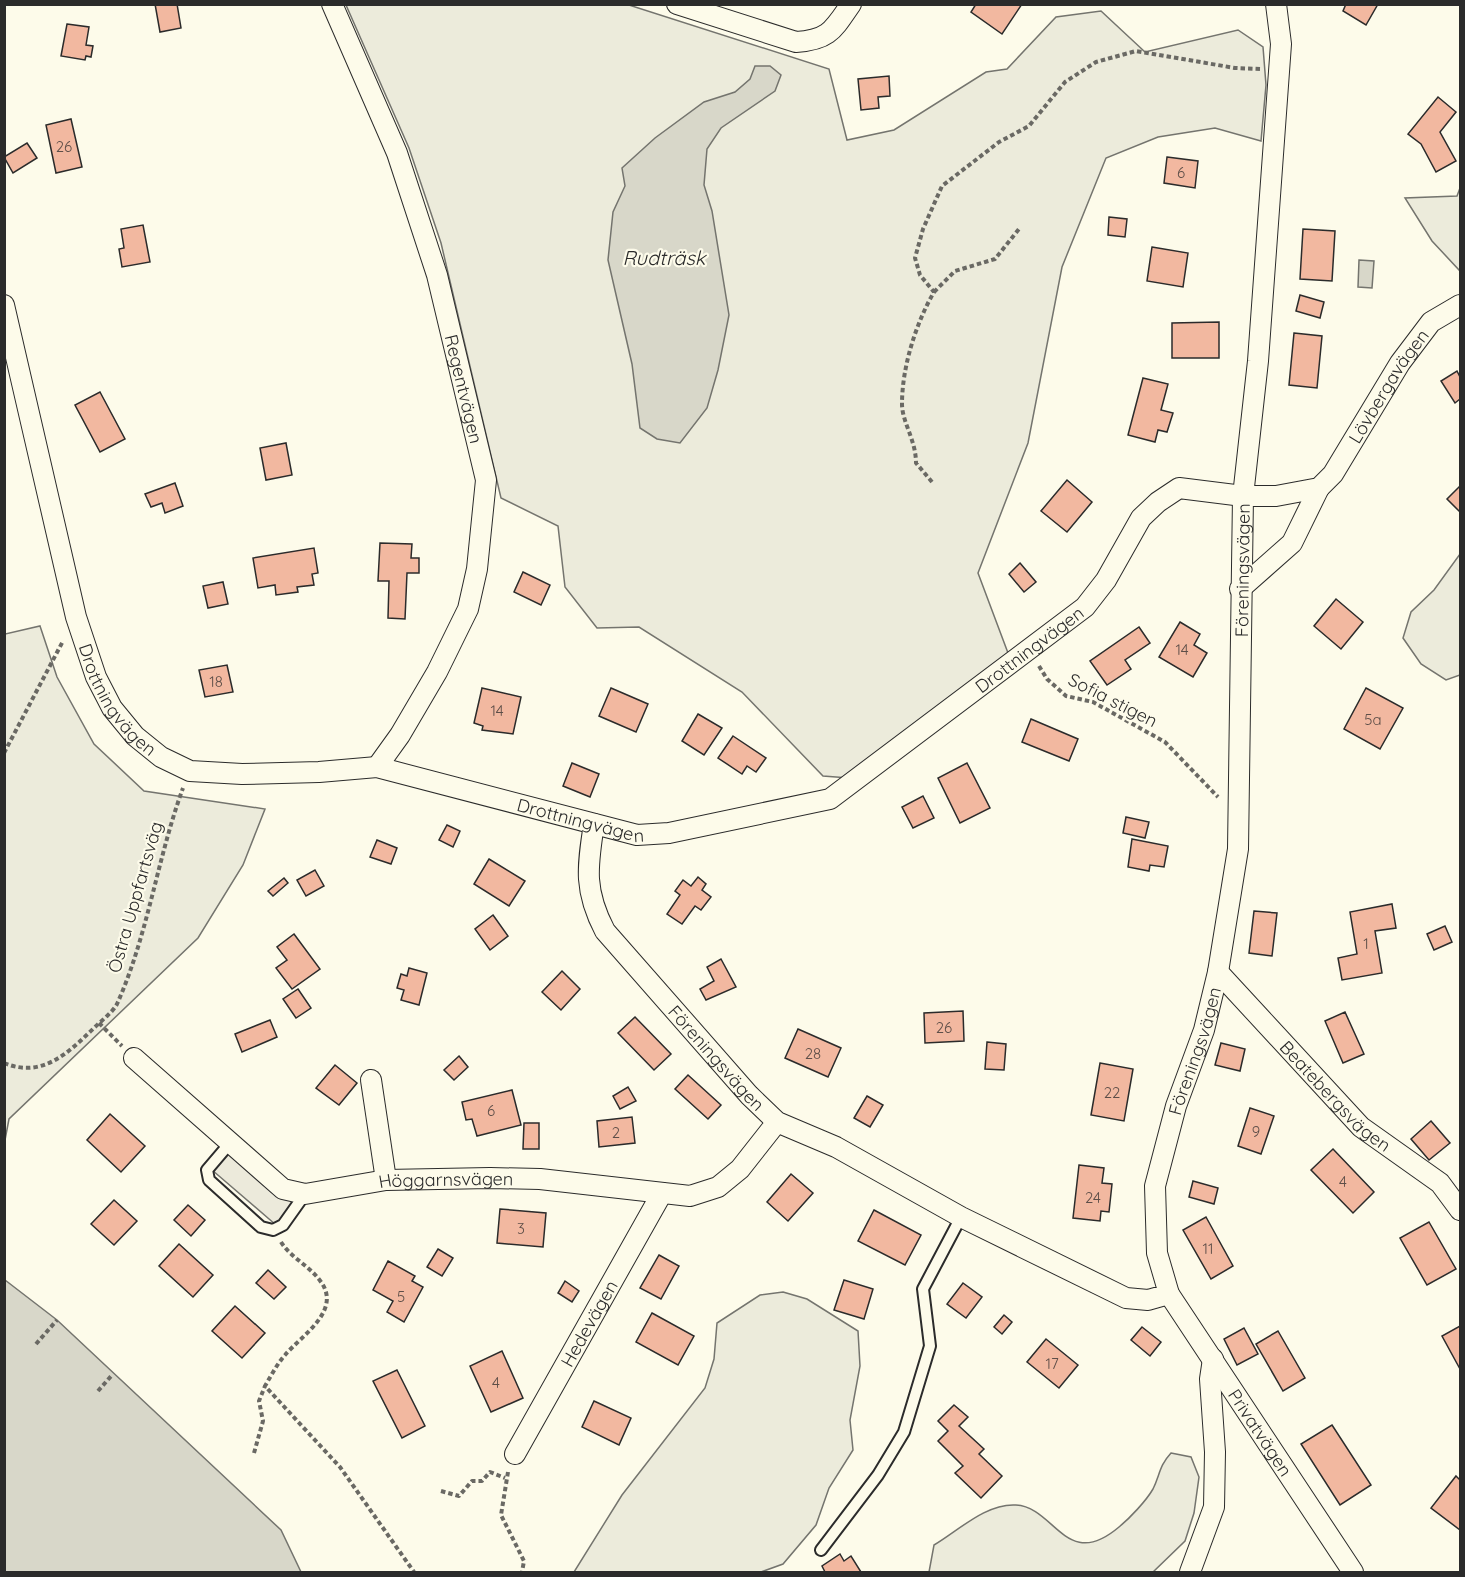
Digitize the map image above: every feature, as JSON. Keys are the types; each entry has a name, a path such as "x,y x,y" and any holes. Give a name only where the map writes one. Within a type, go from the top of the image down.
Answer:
{"street":[{"name":"Regentvägen","path":"332,4 397,153 437,275 486,480 477,569 468,609 400,735 377,767"},
{"path":"676,4 796,42 816,41 830,33 851,4"},
{"name":"Föreningsvägen","path":"594,824 588,863 592,906 605,931 748,1095 777,1122 836,1147 961,1217 1126,1298 1148,1300 1169,1294 1157,1253 1155,1186 1176,1106 1204,1030 1218,972 1238,849 1243,496 1258,361 1281,44 1276,4"},
{"name":"Drottningvägen","path":"4,305 76,616 96,676 112,708 135,736 161,757 190,771 275,773 377,767 637,835 669,833 830,799 1085,607 1106,580 1141,518 1158,501 1179,488 1243,496 1276,496 1319,488"},
{"name":"Lövbergavägen","path":"1319,488 1333,474 1401,363 1431,322 1461,305"},
{"path":"1240,589 1292,543 1319,488"},
{"name":"Beatebergsvägen","path":"1218,972 1361,1127 1440,1183 1461,1210"},
{"path":"134,1058 284,1190 304,1194"},
{"path":"371,1080 386,1180"},
{"name":"Höggarnsvägen","path":"304,1194 386,1180 540,1179 690,1196 718,1187 740,1169 777,1122"},
{"name":"Hedevägen","path":"515,1454 662,1193"},
{"name":"Privatvägen","path":"1169,1294 1353,1572"},
{"path":"1190,1572 1214,1507 1215,1452 1210,1379 1213,1359"}],"lane":[{"path":"230,1143 207,1170 209,1180 261,1227 273,1230 283,1225 304,1194"},
{"path":"821,1550 878,1475 904,1432 930,1346 924,1289 961,1217"}],"path":[{"path":"934,292 920,275 915,258 923,229 942,186 999,142 1029,126 1065,82 1096,62 1136,51 1235,68 1279,70"},
{"path":"932,482 916,463 916,447 901,406 910,354 920,318 934,292 955,271 995,259 1019,229"},
{"path":"4,753 76,616"},
{"name":"Sofia stigen","path":"1029,650 1047,679 1066,696 1093,702 1165,742 1209,786 1239,823"},
{"name":"Östra Uppfartsväg","path":"4,1062 18,1069 48,1066 66,1054 116,1006 146,922 173,816 190,771"},
{"path":"99,1023 134,1058"},
{"path":"254,1453 263,1421 259,1401 265,1386 285,1355 320,1319 325,1308 325,1291 321,1281 287,1251 273,1230"},
{"path":"36,1344 57,1320"},
{"path":"98,1391 112,1375"},
{"path":"265,1386 340,1467 414,1572"},
{"path":"515,1454 505,1478 501,1515 524,1561 522,1572"},
{"path":"441,1491 459,1496 472,1481 482,1481 490,1472 505,1478"}],"shaded area":[{"path":"346,5 629,5 829,69 847,140 894,130 986,72 1007,69 1056,17 1101,11 1145,52 1238,30 1263,47 1266,85 1261,141 1215,128 1158,137 1106,158 1062,267 1028,443 978,573 1014,669 862,779 823,776 742,692 639,627 597,628 565,587 558,526 501,498 441,243 409,148"},
{"path":"1460,188 1460,271 1432,241 1405,198 1457,196"},
{"path":"1460,554 1460,675 1446,680 1421,664 1403,638 1411,612 1434,590"},
{"path":"40,626 57,677 94,744 144,791 265,809 243,865 198,938 9,1119 5,1140 5,634"},
{"path":"230,1147 293,1202 276,1225 212,1170"},
{"path":"783,1292 807,1299 858,1331 860,1366 850,1420 853,1450 829,1488 816,1525 783,1564 761,1572 574,1572 622,1495 705,1388 714,1359 717,1323 760,1295"},
{"path":"1171,1453 1191,1457 1199,1477 1194,1513 1185,1541 1153,1572 929,1572 934,1545 994,1508 1016,1505 1029,1508 1073,1540 1086,1543 1101,1539 1119,1527 1142,1504 1153,1489 1162,1466"}],"water":[{"name":"Rudträsk","path":"755,66 770,66 781,75 775,91 721,128 707,149 704,185 712,211 729,315 718,370 707,408 680,443 657,439 640,428 632,364 608,260 613,212 625,186 622,168 655,138 704,102 735,92 750,79"},
{"path":"1359,260 1374,261 1372,288 1358,287"},
{"path":"5,1280 57,1320 281,1530 301,1572 5,1572"}],"building":[{"path":"155,4 177,4 181,28 160,32"},
{"path":"976,4 1022,4 1002,34 971,12"},
{"path":"1346,4 1378,4 1366,25 1343,11"},
{"path":"67,24 89,27 86,45 93,46 91,57 86,56 85,60 61,56"},
{"path":"889,76 890,96 878,97 879,108 861,110 858,79"},
{"path":"1438,97 1456,112 1440,132 1456,161 1436,172 1421,144 1408,134"},
{"path":"71,119 82,167 56,173 46,125"},
{"path":"27,143 37,158 13,173 4,157"},
{"path":"1167,157 1198,161 1195,188 1164,183"},
{"path":"1109,217 1127,219 1125,237 1108,235"},
{"path":"143,225 150,262 122,267 119,249 124,248 121,229"},
{"path":"1303,229 1335,231 1332,281 1300,279"},
{"path":"1152,247 1188,253 1183,287 1147,281"},
{"path":"1300,295 1324,302 1320,318 1296,311"},
{"path":"1219,322 1219,358 1172,358 1172,323"},
{"path":"1294,333 1322,336 1317,388 1289,385"},
{"path":"1457,371 1460,377 1460,399 1455,403 1441,381"},
{"path":"1143,378 1168,384 1161,410 1173,413 1167,432 1158,430 1155,442 1128,435"},
{"path":"100,392 125,439 100,452 75,405"},
{"path":"286,443 292,475 266,480 260,448"},
{"path":"1067,480 1092,502 1067,532 1041,511"},
{"path":"175,483 183,506 165,513 162,503 151,507 145,494"},
{"path":"1460,486 1460,512 1447,499"},
{"path":"380,543 412,544 411,558 419,558 419,573 407,573 405,619 388,618 389,581 378,581"},
{"path":"314,548 318,573 312,574 314,585 297,587 298,592 276,595 275,585 258,588 253,558"},
{"path":"1020,563 1036,582 1024,592 1009,574"},
{"path":"523,572 550,585 541,605 514,592"},
{"path":"223,582 228,604 208,608 203,586"},
{"path":"1336,599 1363,622 1341,649 1314,626"},
{"path":"1180,622 1200,634 1194,645 1207,653 1193,677 1159,657"},
{"path":"1139,627 1150,643 1125,660 1131,669 1107,685 1090,661"},
{"path":"227,665 233,692 205,697 199,670"},
{"path":"482,688 521,697 513,734 482,730 483,726 474,723"},
{"path":"611,688 648,704 636,732 599,716"},
{"path":"1366,688 1403,708 1380,749 1344,729"},
{"path":"698,714 722,728 704,755 682,741"},
{"path":"1031,719 1078,739 1069,761 1022,742"},
{"path":"733,736 766,758 756,772 747,766 742,774 718,758"},
{"path":"572,763 599,774 590,797 563,786"},
{"path":"967,763 990,808 960,823 938,778"},
{"path":"923,796 934,818 913,828 902,807"},
{"path":"1126,817 1149,822 1145,838 1123,833"},
{"path":"447,825 460,831 453,847 439,840"},
{"path":"1132,839 1168,846 1164,867 1150,865 1149,871 1128,867"},
{"path":"377,840 397,848 391,864 370,857"},
{"path":"489,859 525,881 509,906 474,884"},
{"path":"315,870 324,886 306,896 297,880"},
{"path":"698,877 706,884 702,890 711,897 701,910 695,906 682,924 667,914 680,895 675,891 683,880 691,886"},
{"path":"284,878 288,883 273,896 268,891"},
{"path":"1392,904 1396,928 1375,931 1382,973 1342,980 1338,958 1357,954 1350,912"},
{"path":"1254,911 1277,913 1272,956 1249,953"},
{"path":"493,915 508,936 490,950 475,929"},
{"path":"1445,926 1452,942 1434,950 1427,934"},
{"path":"294,934 320,969 292,989 276,968 287,960 277,947"},
{"path":"721,959 736,987 706,1000 700,989 714,981 707,967"},
{"path":"409,968 427,973 419,1005 401,1000 404,990 397,988 401,974 407,976"},
{"path":"562,971 580,989 561,1010 542,992"},
{"path":"298,989 311,1008 296,1018 283,999"},
{"path":"963,1011 964,1041 925,1043 924,1013"},
{"path":"1345,1012 1364,1054 1343,1063 1325,1021"},
{"path":"635,1017 671,1054 654,1070 618,1033"},
{"path":"270,1020 277,1037 242,1052 235,1034"},
{"path":"798,1029 841,1048 828,1077 785,1058"},
{"path":"987,1042 1006,1044 1004,1070 985,1069"},
{"path":"1221,1043 1245,1049 1240,1071 1215,1065"},
{"path":"459,1056 468,1067 454,1080 444,1070"},
{"path":"1100,1063 1133,1069 1124,1121 1091,1115"},
{"path":"335,1065 357,1083 339,1105 316,1088"},
{"path":"688,1075 721,1105 708,1119 675,1089"},
{"path":"628,1087 636,1101 620,1109 613,1096"},
{"path":"512,1090 521,1125 477,1136 472,1119 466,1120 462,1102"},
{"path":"867,1096 883,1105 870,1127 854,1118"},
{"path":"1250,1108 1274,1116 1261,1154 1238,1146"},
{"path":"110,1114 145,1146 121,1172 87,1140"},
{"path":"632,1117 635,1143 599,1147 597,1121"},
{"path":"1431,1121 1450,1143 1429,1160 1411,1139"},
{"path":"524,1123 539,1123 539,1149 523,1149"},
{"path":"1333,1149 1374,1192 1353,1213 1311,1170"},
{"path":"1079,1165 1104,1168 1102,1183 1112,1184 1109,1212 1101,1211 1100,1221 1073,1218"},
{"path":"791,1174 813,1193 788,1221 767,1202"},
{"path":"1193,1181 1218,1188 1214,1204 1189,1197"},
{"path":"114,1200 137,1221 114,1245 91,1224"},
{"path":"188,1205 205,1220 191,1236 174,1220"},
{"path":"500,1209 546,1213 543,1247 497,1243"},
{"path":"874,1210 921,1235 905,1265 858,1241"},
{"path":"1206,1217 1233,1266 1211,1279 1183,1230"},
{"path":"1429,1222 1456,1269 1427,1285 1400,1238"},
{"path":"179,1244 213,1275 193,1297 159,1266"},
{"path":"438,1249 453,1258 442,1276 427,1267"},
{"path":"659,1255 679,1266 661,1299 640,1288"},
{"path":"388,1261 415,1276 412,1281 423,1287 404,1322 387,1312 393,1301 373,1290"},
{"path":"268,1270 286,1287 274,1299 256,1283"},
{"path":"844,1280 873,1289 864,1319 834,1310"},
{"path":"565,1281 579,1291 572,1302 558,1293"},
{"path":"963,1283 982,1297 966,1318 947,1304"},
{"path":"235,1306 265,1333 242,1358 212,1331"},
{"path":"652,1313 694,1336 678,1365 636,1342"},
{"path":"1004,1315 1012,1322 1002,1334 994,1327"},
{"path":"1460,1326 1460,1369 1442,1336"},
{"path":"1142,1327 1161,1342 1150,1356 1131,1340"},
{"path":"1244,1328 1258,1354 1237,1365 1224,1339"},
{"path":"1278,1331 1305,1378 1283,1391 1256,1344"},
{"path":"1046,1339 1078,1365 1059,1388 1027,1362"},
{"path":"502,1351 523,1398 491,1412 470,1366"},
{"path":"397,1370 425,1426 402,1438 373,1381"},
{"path":"594,1401 631,1418 619,1445 582,1427"},
{"path":"954,1405 968,1417 959,1426 984,1449 979,1454 1002,1476 981,1498 955,1473 963,1466 938,1441 948,1431 938,1421"},
{"path":"1332,1425 1371,1485 1340,1505 1301,1444"},
{"path":"1456,1476 1460,1480 1460,1530 1431,1508"},
{"path":"840,1554 844,1561 851,1556 861,1572 825,1572 822,1566"}]}
